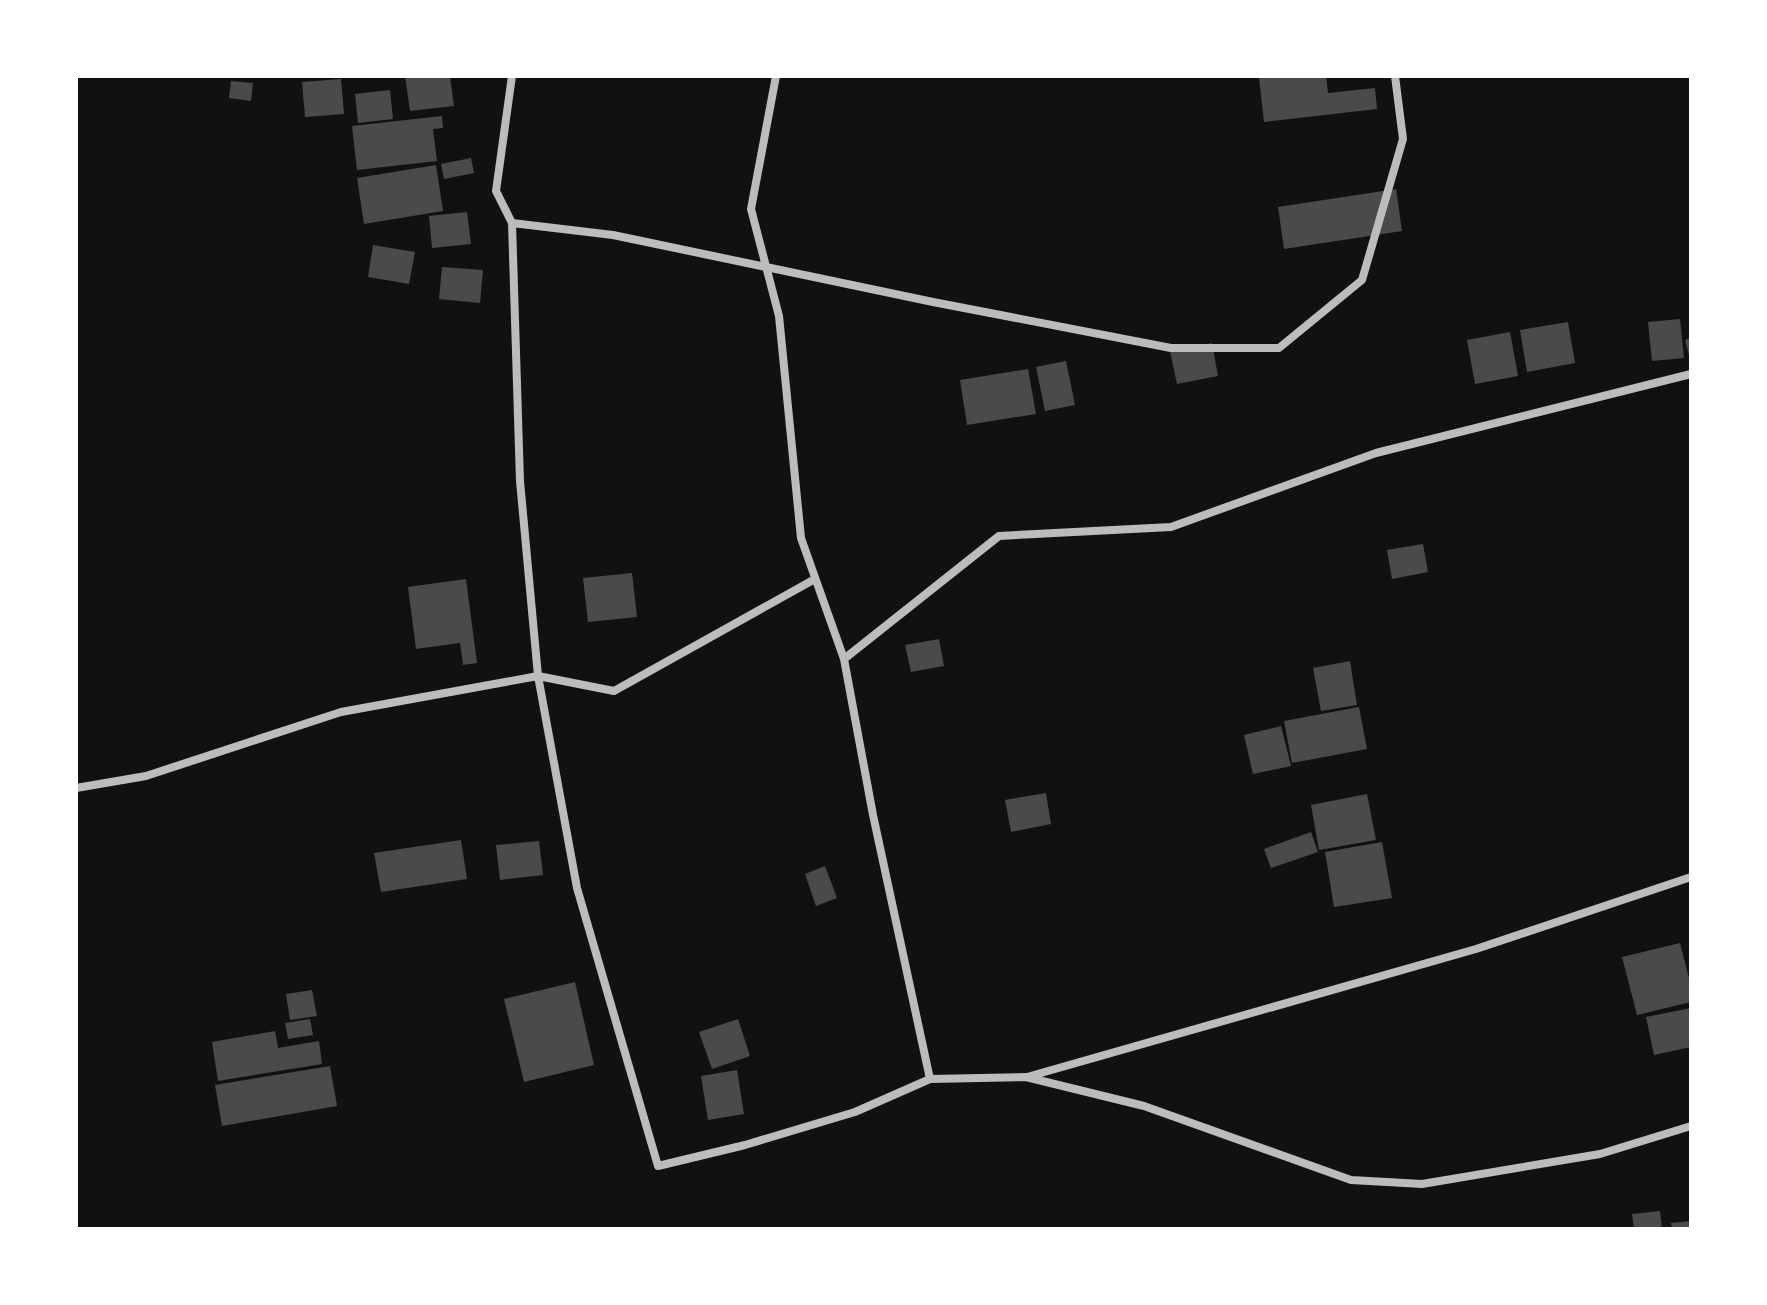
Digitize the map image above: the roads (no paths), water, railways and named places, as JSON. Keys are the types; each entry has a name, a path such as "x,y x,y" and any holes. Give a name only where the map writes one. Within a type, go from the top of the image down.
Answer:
{"street":[{"path":"512,76 496,191 512,223 520,481 538,676 577,888 658,1166 745,1145 855,1112 930,1079 1026,1077 1476,949 1691,877"},
{"path":"776,76 751,209 779,316 801,538 844,659 873,815 930,1079"},
{"path":"512,223 613,235 1171,348 1279,348 1362,280 1403,139 1395,76"},
{"path":"844,659 999,536 1171,527 1376,453 1691,374"},
{"path":"76,788 146,776 341,712 538,676 614,691 815,579"},
{"path":"1026,1077 1144,1106 1351,1180 1422,1184 1600,1154 1691,1126"}]}
